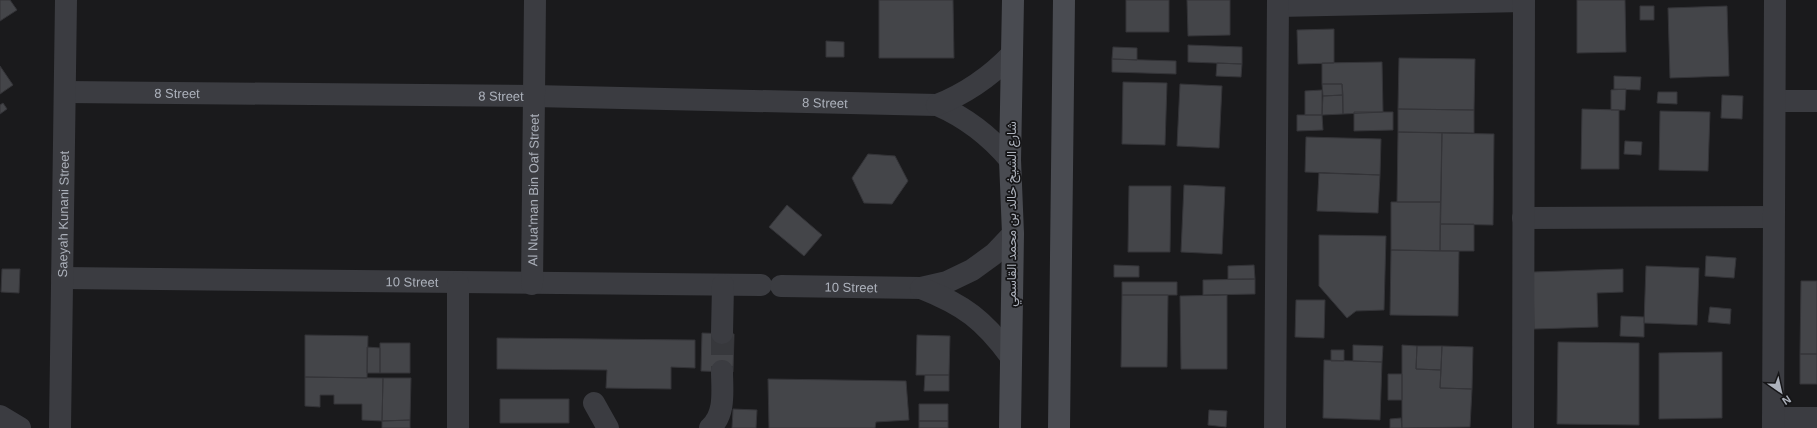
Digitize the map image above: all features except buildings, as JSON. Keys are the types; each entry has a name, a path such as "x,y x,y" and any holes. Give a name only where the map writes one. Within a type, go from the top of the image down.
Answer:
{"street":[{"name":"Saeyah Kunani Street","path":"60,428 66,0"},
{"name":"Al Nua'man Bin Oaf Street","path":"532,284 535,0"},
{"name":"شارع الشيخ خالد بن محمد القاسمي","path":"1010,428 1013,234 1010,160 1013,0"},
{"path":"1059,428 1064,0"},
{"path":"1776,0 1773,217 1773,423 1817,418"},
{"path":"1275,428 1278,3 1524,1 1523,428"},
{"name":"8 Street","path":"937,105 965,92 986,79 1012,54"},
{"name":"8 Street","path":"65,92 534,96 937,105 958,114 978,127 995,142 1010,160"},
{"path":"1775,101 1817,101"},
{"path":"1523,218 1773,217"},
{"name":"10 Street","path":"62,278 532,284 771,285 921,288 947,282 972,270 994,254 1013,234"},
{"path":"458,283 458,428"},
{"path":"722,333 723,285"},
{"name":"10 Street","path":"921,288 948,299 973,314 994,334 1011,357"},
{"path":"710,428 715,424 720,413 722,372"},
{"path":"594,403 608,428"},
{"path":"0,416 20,428"}],"tunnel":[{"path":"722,333 722,371"}]}
